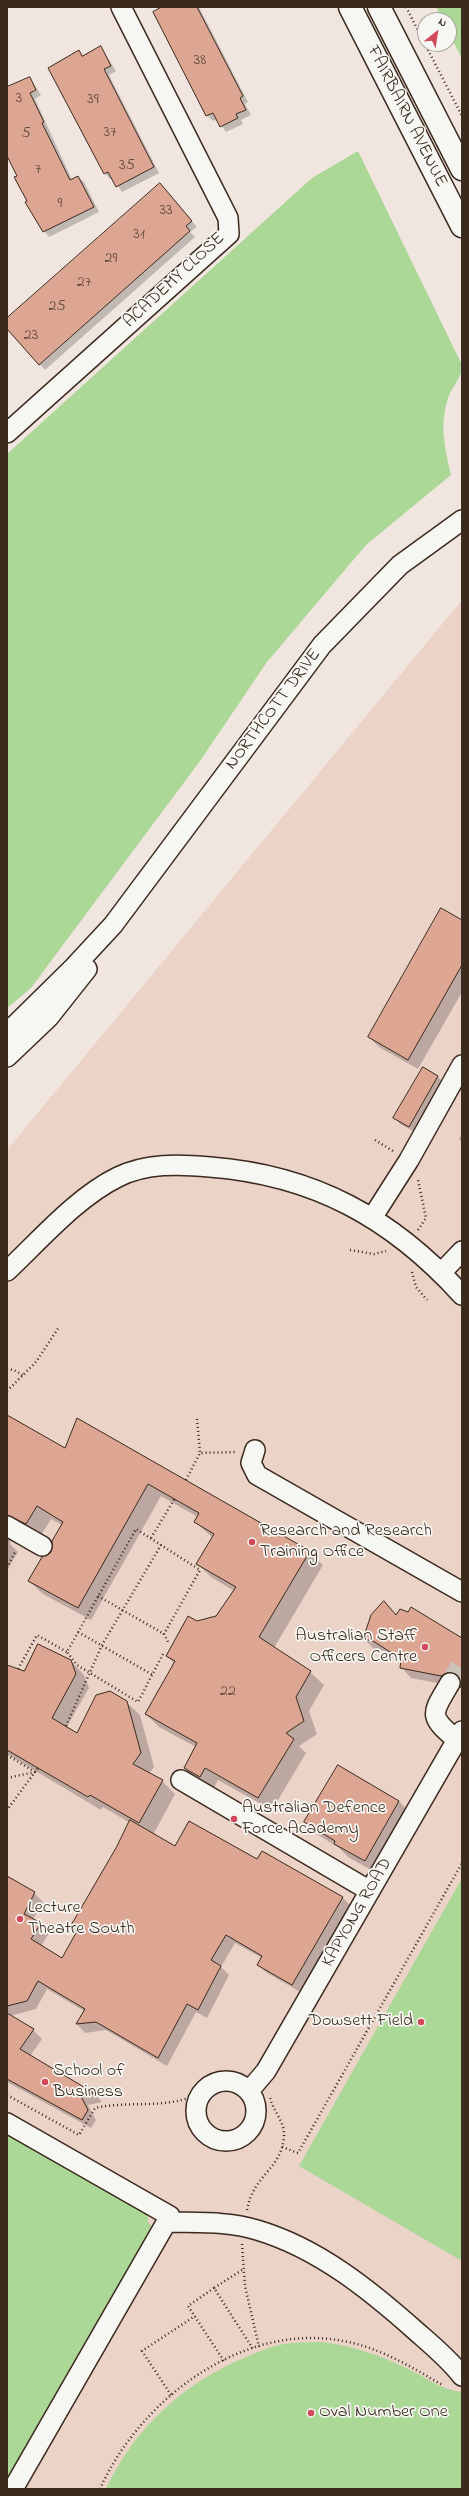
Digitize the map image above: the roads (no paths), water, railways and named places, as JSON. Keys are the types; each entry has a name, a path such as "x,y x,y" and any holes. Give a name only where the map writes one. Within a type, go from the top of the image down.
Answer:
{"main road":[{"name":"FAIRBAIRN AVENUE","path":"350,7 462,226"},
{"name":"FAIRBAIRN AVENUE","path":"379,7 462,169"}],"street":[{"name":"ACADEMY CLOSE","path":"7,433 229,234 228,218 121,7"},
{"name":"NORTHCOTT DRIVE","path":"7,1033 74,967 113,925 322,645 400,565 462,520"},
{"name":"NORTHCOTT DRIVE","path":"7,1057 49,1017 91,965 110,935 113,925"},
{"path":"372,1218 409,1160 462,1065"},
{"path":"7,1271 99,1189 118,1177 144,1168 181,1164 279,1177 343,1200 372,1218 407,1244 441,1273 462,1294"},
{"path":"441,1273 462,1251"},
{"path":"245,1451 257,1475 462,1592"},
{"path":"7,1526 42,1546"},
{"path":"450,1683 436,1709 435,1718 440,1725 459,1736"},
{"name":"KAPYONG ROAD","path":"249,2091 266,2071 459,1736"},
{"path":"181,1780 370,1891"},
{"path":"7,2123 170,2216 13,2489"},
{"path":"167,2222 230,2224 245,2227 304,2249 371,2291 447,2359 462,2376"}],"tunnel":[{"path":"450,1683 462,1662"}],"place":[{"name":"Research and Research Training Office","path":"252,1542"},
{"name":"Australian Staff Officers Centre","path":"425,1647"},
{"name":"Australian Defence Force Academy","path":"234,1819"},
{"name":"Lecture Theatre South","path":"20,1919"},
{"name":"Dowsett Field","path":"421,2022"},
{"name":"School of Business","path":"45,2082"},
{"name":"Oval Number One","path":"311,2413"}]}
